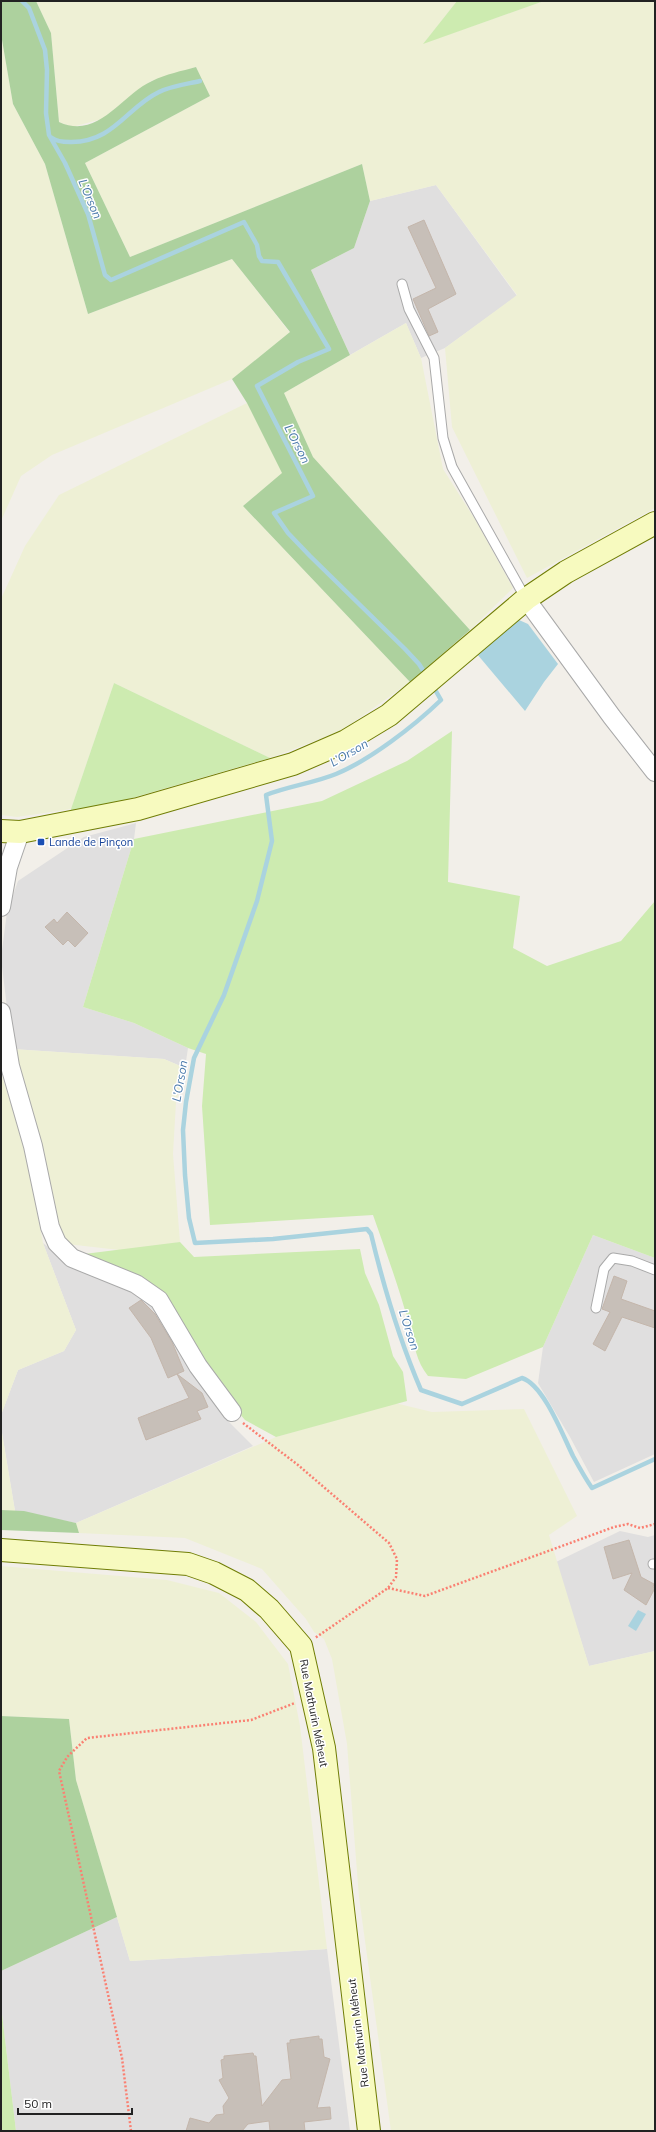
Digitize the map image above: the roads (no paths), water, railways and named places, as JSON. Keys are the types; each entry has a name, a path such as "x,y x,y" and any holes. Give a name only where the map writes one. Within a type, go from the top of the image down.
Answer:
{"street":[{"path":"1,907 8,867 11,832 138,809 294,764 346,741 389,714 431,681 526,599 566,572 655,523"},
{"path":"526,599 612,717 655,772"},
{"path":"1,1012 10,1066 33,1146 50,1227 57,1243 72,1258 136,1284 159,1300 198,1366 232,1412"},
{"name":"Rue Mathurin Méheut","path":"1,1550 188,1564 214,1573 247,1590 269,1609 301,1646 324,1748 368,2131"}],"lane":[{"path":"402,284 409,309 434,358 443,438 452,467 526,599"},
{"path":"596,1308 597,1292 604,1269 612,1258 632,1261 655,1270"}],"water":[{"path":"519,620 528,624 558,664 525,711 477,654 513,621"},
{"path":"638,1610 646,1614 636,1631 628,1626"}],"waterway":[{"name":"L’Orson","path":"22,1 29,8 45,50 47,70 46,113 49,135 65,163 88,214 105,275 111,280 244,222 257,245 259,256 262,261 278,262 329,349 298,362 257,386 313,496 274,513 288,533 405,649 419,664 426,675"},
{"path":"52,138 58,141 70,142 85,141 98,137 109,131 148,98 164,90 200,81"},
{"name":"L’Orson","path":"433,686 441,700 418,721 391,742 363,760 336,774 266,795 272,841 257,901 224,995 194,1058 186,1102 183,1130 185,1175 189,1218 195,1243 273,1239 367,1229 371,1234 381,1274 399,1332 421,1390 462,1404 522,1378 538,1390 545,1400 573,1456 592,1488 655,1459"}],"place":[{"name":"Lande de Pinçon","path":"41,842"}]}
